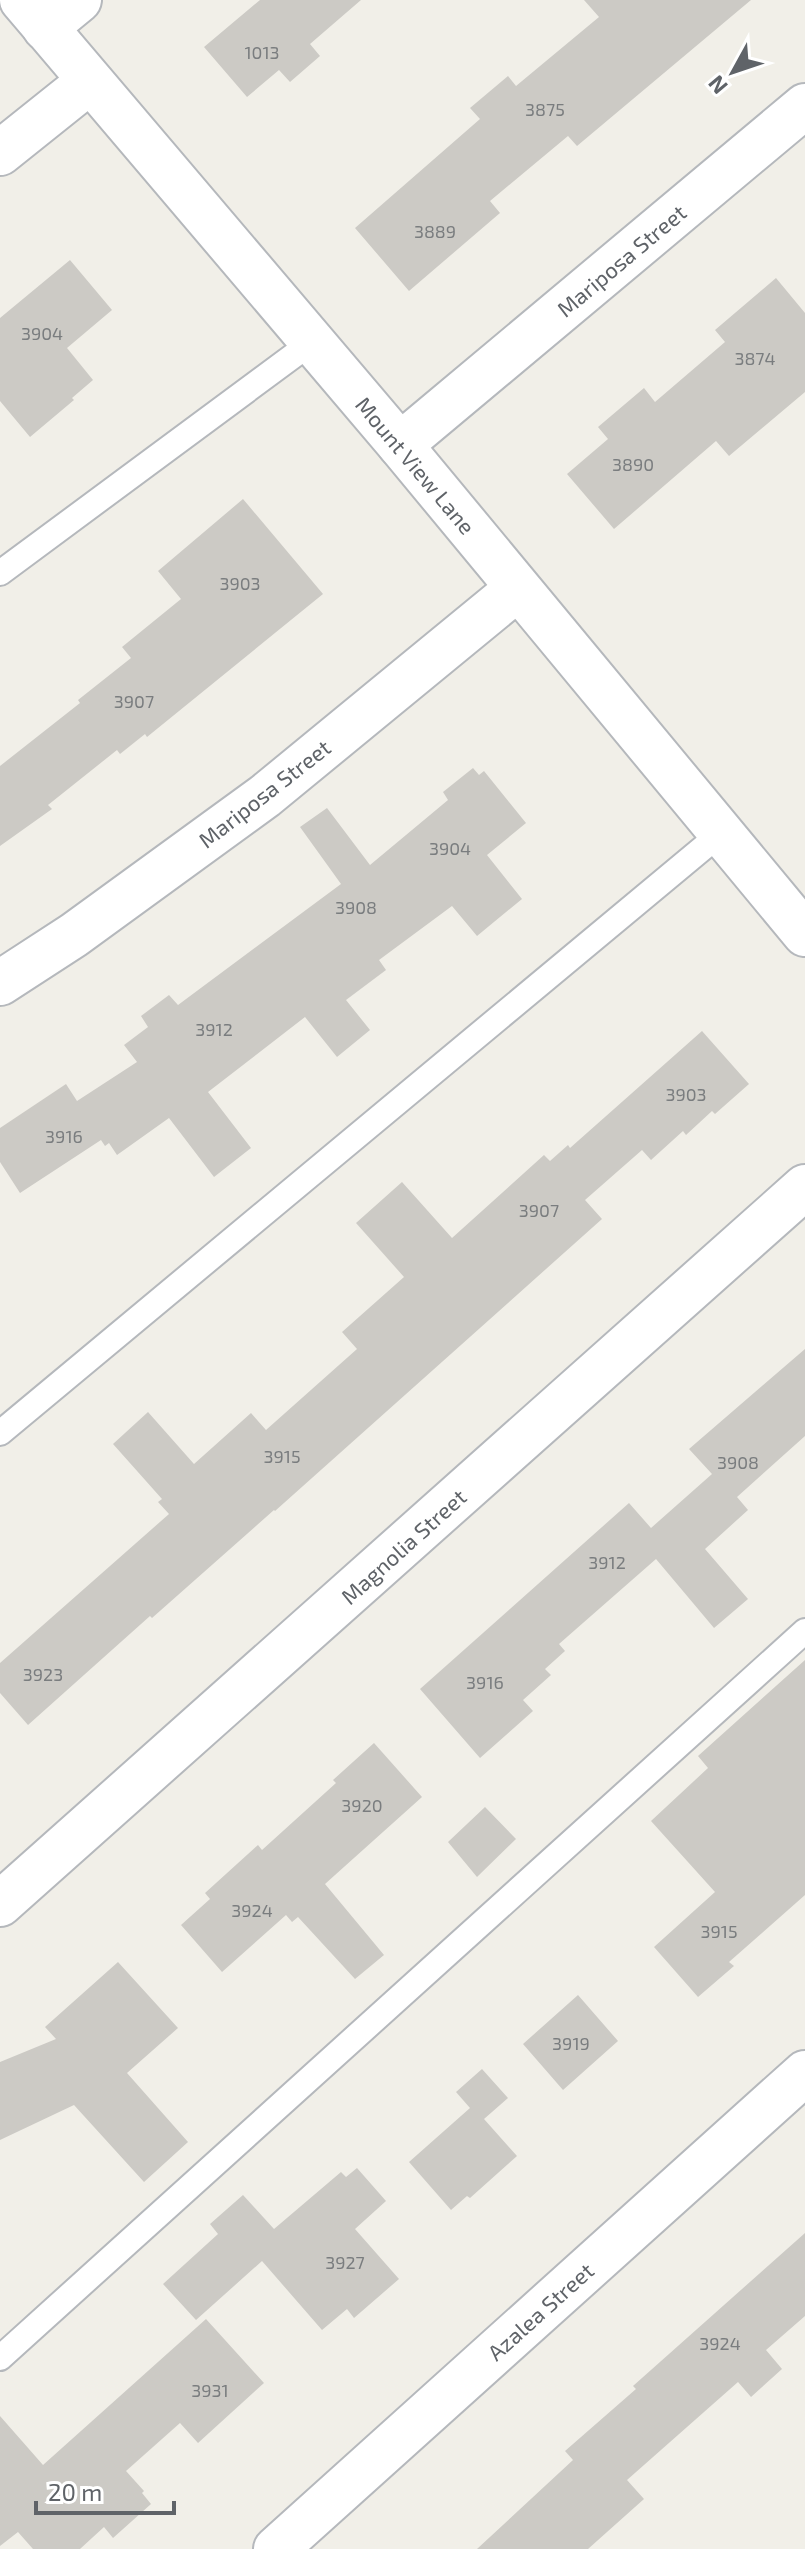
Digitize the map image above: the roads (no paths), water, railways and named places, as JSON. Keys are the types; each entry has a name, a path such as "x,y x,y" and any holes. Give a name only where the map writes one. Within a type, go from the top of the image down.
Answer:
{"street":[{"path":"33,14 79,0"},
{"name":"Mount View Lane","path":"33,14 400,445 805,934"},
{"path":"0,153 90,81"},
{"name":"Mariposa Street","path":"400,445 805,106"},
{"name":"Mariposa Street","path":"0,983 74,935 265,796 517,589"},
{"name":"Magnolia Street","path":"0,1904 805,1187"},
{"name":"Azalea Street","path":"276,2549 805,2073"}],"lane":[{"path":"0,573 312,342"},
{"path":"0,1433 721,833"},
{"path":"0,2358 805,1631"}]}
